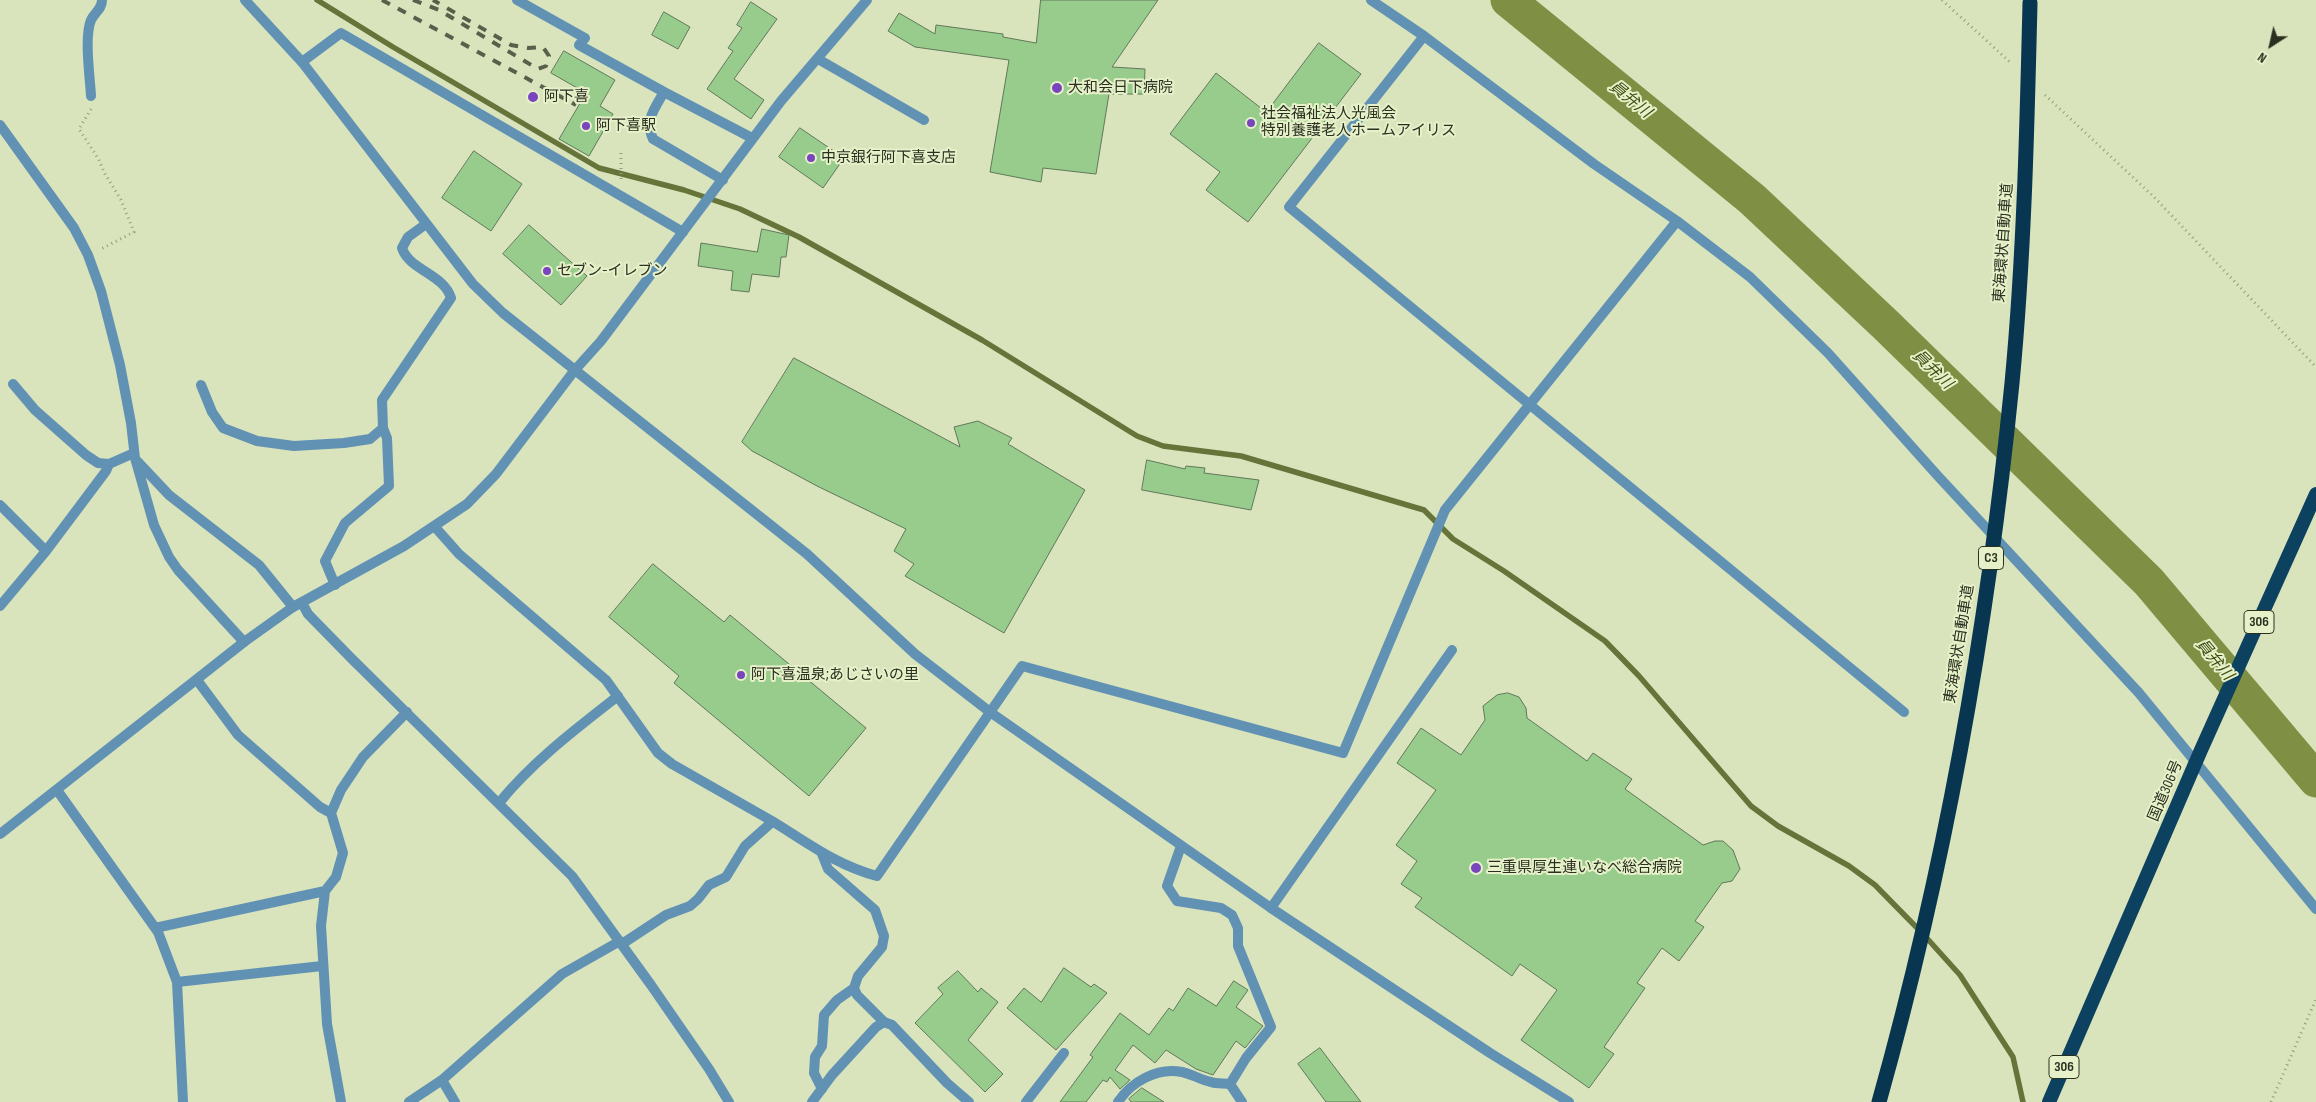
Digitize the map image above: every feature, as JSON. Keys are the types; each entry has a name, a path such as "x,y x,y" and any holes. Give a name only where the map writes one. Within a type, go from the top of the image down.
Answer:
{"highway":[{"name":"東海環状自動車道","path":"1879,1102 1899,1031 1942,846 1977,659 1998,505 2012,381 2026,187 2030,3"},
{"name":"国道306号","path":"2049,1102 2199,755 2316,494"}],"street":[{"path":"91,96 88,49 91,21 102,6 102,0"},
{"path":"245,0 302,62 474,284 504,314 807,554 915,654 990,712 1271,908 1490,1053 1569,1102"},
{"path":"517,0 585,38 579,45 752,138"},
{"path":"0,834 244,642 297,605 435,527 467,504 496,474 574,371 601,341 781,100 867,0"},
{"path":"1371,0 1424,36 1594,164 1677,221 1750,277 1828,353 1937,475 2199,755 2316,909"},
{"path":"302,62 341,33 683,232"},
{"path":"1424,36 1289,207 1904,712"},
{"path":"818,59 924,120"},
{"path":"664,92 650,116 649,131 653,139 723,180"},
{"path":"0,125 74,228 88,255 101,291 120,365 135,455 154,525 169,557 244,642"},
{"path":"435,527 459,554 606,680 658,753 672,764 772,822 822,854 857,870 877,876 1022,666 1343,753 1445,510 1677,221"},
{"path":"335,585 325,561 345,523 389,486 387,438 383,428 382,400 451,298 449,292 436,278 404,255 402,248 408,237 426,224"},
{"path":"13,384 35,410 86,455 98,463 108,464 135,455"},
{"path":"201,385 212,412 223,428 257,441 294,446 344,444 370,439 383,428"},
{"path":"135,455 170,495 259,565 297,605 572,876 621,942 709,1069 729,1102"},
{"path":"0,606 46,551 106,471 108,464"},
{"path":"0,505 46,551"},
{"path":"1271,908 1452,650"},
{"path":"197,680 238,735 320,806 331,813"},
{"path":"499,803 511,788 618,696"},
{"path":"341,1102 326,1024 322,966 321,926 325,891 336,877 343,853 331,813 341,790 363,757 407,712"},
{"path":"57,790 155,928 177,982 183,1102"},
{"path":"409,1102 442,1080 562,974 666,915 690,906 698,899 708,885 726,877 745,846 772,822"},
{"path":"1181,846 1167,886 1177,901 1221,908 1232,915 1238,928 1238,946 1272,1027 1246,1058 1230,1084"},
{"path":"822,854 828,869 875,910 884,936 882,947 858,976 854,988 837,1000 824,1015 822,1046 814,1057 814,1074 822,1089"},
{"path":"155,928 325,891"},
{"path":"177,982 322,966"},
{"path":"854,988 862,1001 884,1022 892,1024 947,1083 968,1102"},
{"path":"812,1102 876,1026 884,1022"},
{"path":"1026,1102 1064,1053"},
{"path":"1118,1102 1136,1083 1164,1071 1181,1072 1212,1082 1230,1084 1242,1102"},
{"path":"442,1080 455,1102"}],"path":[{"path":"1942,0 2012,64"},
{"path":"2041,91 2154,197 2316,367"},
{"path":"88,255 134,232 121,200 105,174 98,158 79,129 91,112 91,96"},
{"path":"620,181 622,168 621,153"},
{"path":"2271,1102 2316,999"}],"building":[{"name":"大和会日下病院","path":"1041,0 1158,0 1112,67 1145,69 1144,94 1109,94 1096,174 1043,168 1041,182 990,172 1009,60 915,47 888,31 899,13 935,34 936,25 1003,34 1003,37 1036,43"},
{"path":"751,2 777,19 734,79 764,100 751,119 707,89 733,51 728,48 742,28 737,25"},
{"path":"664,12 690,27 678,49 652,35"},
{"name":"社会福祉法人光風会 特別養護老人ホームアイリス","path":"1319,43 1361,74 1248,222 1206,190 1220,172 1170,134 1216,73 1266,112"},
{"path":"564,51 615,80 600,106 613,114 589,156 559,139 586,93 551,73"},
{"name":"中京銀行阿下喜支店","path":"800,128 844,158 823,188 779,157"},
{"path":"474,151 522,184 491,231 442,198"},
{"path":"529,225 587,276 561,305 503,254"},
{"path":"762,229 789,235 786,257 781,257 779,277 752,274 749,292 731,290 733,271 698,266 701,243 757,252"},
{"path":"794,358 960,447 954,427 978,421 1012,438 1008,444 1085,490 1004,633 905,576 914,564 894,551 906,529 817,486 752,451 742,442"},
{"path":"1147,460 1185,469 1186,466 1205,468 1204,473 1259,480 1251,510 1142,490"},
{"name":"阿下喜温泉;あじさいの里","path":"653,564 724,622 730,615 866,728 809,796 674,683 679,676 609,617"},
{"path":"1508,693 1519,697 1526,708 1527,718 1587,761 1593,753 1632,779 1625,789 1703,845 1715,841 1723,841 1733,850 1740,869 1732,881 1722,883 1695,921 1704,927 1679,961 1662,948 1637,983 1645,988 1604,1047 1614,1054 1589,1088 1521,1040 1557,990 1520,964 1512,976 1415,907 1422,898 1401,884 1417,861 1396,845 1436,790 1397,763 1421,728 1461,755 1485,720 1483,706 1497,695"},
{"path":"1064,968 1091,987 1094,984 1107,993 1056,1050 1007,1008 1024,988 1041,1002"},
{"path":"958,971 978,992 981,988 998,1002 968,1040 1003,1074 985,1092 915,1023 943,994 938,988"},
{"path":"1234,981 1248,990 1236,1007 1263,1026 1245,1048 1236,1041 1213,1075 1196,1069 1166,1050 1155,1063 1133,1045 1115,1070 1130,1080 1120,1089 1110,1077 1107,1082 1103,1080 1086,1102 1060,1102 1093,1057 1090,1055 1120,1013 1149,1035 1169,1008 1173,1011 1188,988 1216,1006"},
{"path":"1320,1048 1361,1102 1326,1102 1298,1064"},
{"path":"1142,1088 1164,1102 1131,1102 1129,1099"}],"waterway":[{"path":"317,0 599,168 684,190 740,209 799,237 982,340 1137,436 1163,446 1241,456 1424,510 1453,539 1504,571 1605,641 1639,676 1751,806 1778,826 1849,866 1875,885 1960,975 2013,1057 2023,1102"},
{"name":"員弁川","path":"1508,0 1752,199 1887,326 2149,582 2316,780"}],"railway":[{"path":"382,0 576,105"},
{"path":"413,0 439,10 538,69 546,66 549,56 543,47 528,48 511,45 433,0"}],"place":[{"name":"大和会日下病院","path":"1057,88"},
{"name":"阿下喜","path":"533,97"},
{"name":"社会福祉法人光風会 特別養護老人ホームアイリス","path":"1251,123"},
{"name":"阿下喜駅","path":"586,126"},
{"name":"中京銀行阿下喜支店","path":"811,158"},
{"name":"セブン-イレブン","path":"547,271"},
{"name":"阿下喜温泉;あじさいの里","path":"741,675"},
{"name":"三重県厚生連いなべ総合病院","path":"1476,868"}]}
